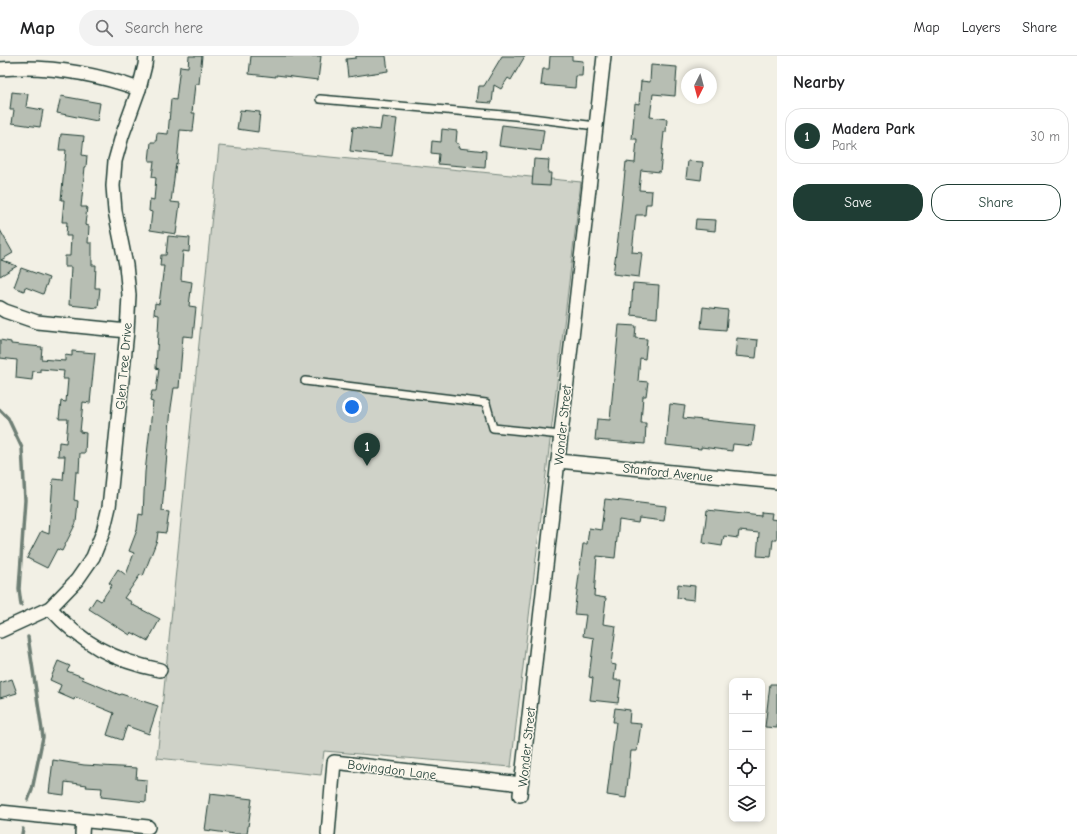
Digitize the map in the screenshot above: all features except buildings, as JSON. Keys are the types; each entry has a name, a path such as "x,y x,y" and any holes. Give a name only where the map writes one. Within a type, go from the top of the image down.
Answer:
{"street":[{"name":"Glen Tree Drive","path":"0,631 50,608 78,580 93,557 103,532 111,488 127,330 129,295 126,265 115,211 113,186 115,162 122,136 139,89 146,56"},
{"name":"Wonder Street","path":"521,789 604,56"},
{"path":"0,68 39,68 80,73 115,80 139,89"},
{"path":"0,308 4,311 37,322 127,330"},
{"name":"Stanford Avenue","path":"558,461 777,482"},
{"path":"50,608 75,634 98,649 141,666 160,670"},
{"name":"Bovingdon Lane","path":"328,834 334,762 521,789"},
{"path":"0,812 148,827"},
{"path":"82,834 83,821"}],"lane":[{"path":"320,99 515,116 596,126"},
{"path":"305,381 486,404 493,428 561,435"}],"shaded area":[{"path":"219,146 581,182 511,767 324,751 321,775 157,758"}],"waterway":[{"path":"0,410 8,418 22,448 25,500 19,589 21,605"},
{"path":"28,637 43,737 32,790 28,800"},
{"path":"22,834 23,829"}],"place":[{"name":"Madera Park","path":"367,466"}]}
